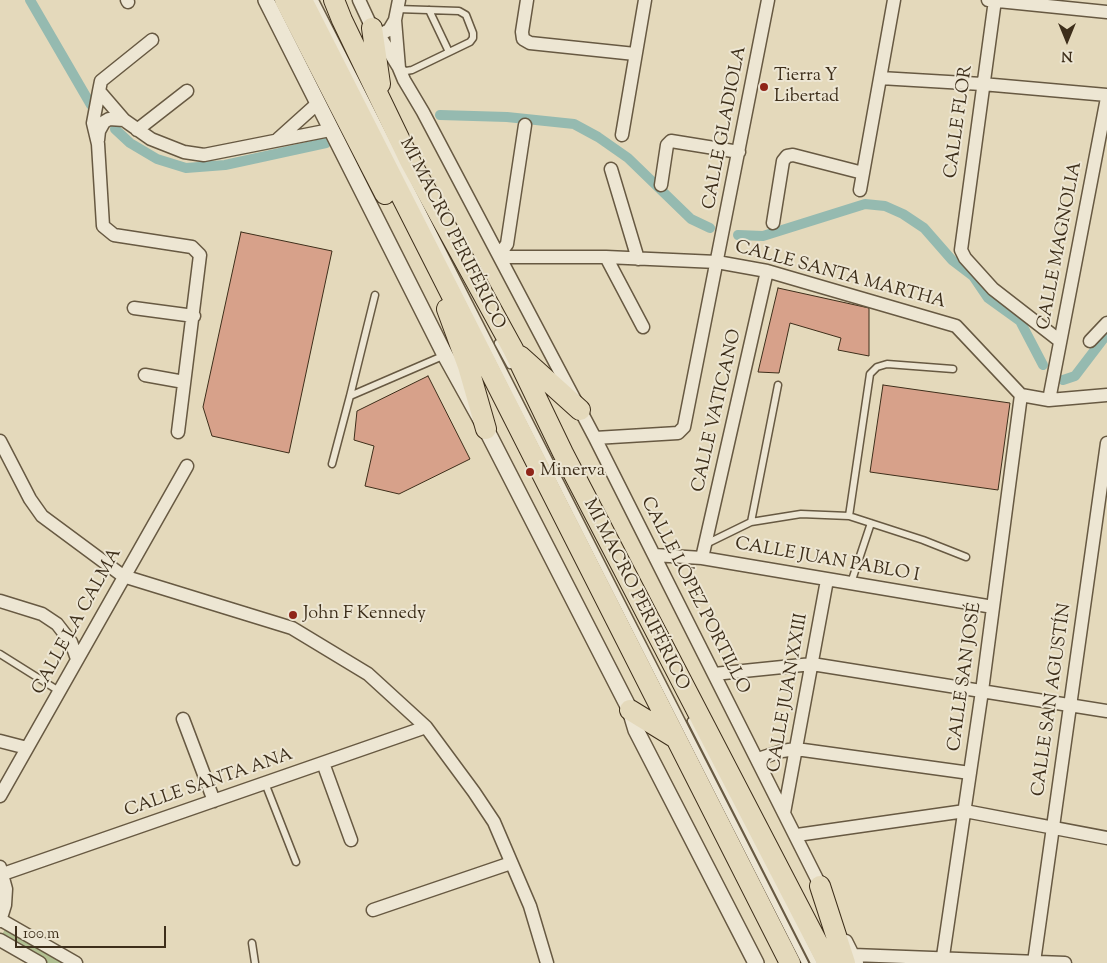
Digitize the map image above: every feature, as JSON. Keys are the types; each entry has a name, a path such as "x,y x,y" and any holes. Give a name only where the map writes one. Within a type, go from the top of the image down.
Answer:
{"highway":[{"path":"285,0 446,309 512,430 530,449"},
{"path":"302,0 790,963"},
{"path":"331,3 342,20 410,161 828,963"},
{"path":"375,32 382,101"},
{"path":"446,309 468,366 486,429"},
{"path":"505,344 580,410"},
{"path":"630,710 674,737"},
{"path":"820,886 852,960"}],"street":[{"path":"266,0 445,355 486,429 630,710 636,730 756,963"},
{"name":"CALLE LÓPEZ PORTILLO","path":"359,0 375,32 399,68 595,438 784,813 797,835 820,886"},
{"path":"527,0 523,39 530,43 635,54"},
{"path":"622,135 645,0"},
{"name":"CALLE GLADIOLA","path":"595,438 678,432 682,430 768,0"},
{"path":"860,190 894,0"},
{"path":"992,0 1080,4 1107,12"},
{"name":"CALLE FLOR","path":"992,0 961,250 965,258 994,289 1060,341"},
{"path":"375,32 387,32 397,9"},
{"path":"397,9 399,68"},
{"path":"98,144 94,123 101,81 152,40"},
{"path":"880,78 982,84 1107,97"},
{"path":"137,130 187,91"},
{"path":"99,92 124,120 151,139 170,147 204,155 330,130"},
{"name":"CALLE MAGNOLIA","path":"1049,400 1107,97"},
{"path":"278,139 318,103"},
{"path":"124,120 109,119 104,122 99,131 102,217 106,229 118,236 188,246 198,252 201,259 178,432"},
{"path":"499,256 507,244 525,124"},
{"path":"661,185 669,142 739,152"},
{"path":"773,223 783,161 787,156 793,155 863,172"},
{"path":"610,169 638,259"},
{"name":"CALLE SANTA MARTHA","path":"499,256 606,257 717,262 767,271 956,326 1020,395"},
{"path":"606,257 643,328"},
{"name":"CALLE VATICANO","path":"702,558 767,271"},
{"path":"134,308 194,316"},
{"path":"1090,340 1107,324"},
{"path":"146,375 184,382"},
{"path":"1020,395 1049,400 1107,395"},
{"name":"CALLE SAN JOSÉ","path":"942,961 994,607 1020,395"},
{"path":"0,441 30,499 42,516 123,576 292,628 368,674 426,727 494,822 530,906 547,963"},
{"name":"CALLE SAN AGUSTÍN","path":"1040,962 1052,829 1107,443"},
{"name":"CALLE LA CALMA","path":"0,796 187,466"},
{"name":"CALLE JUAN PABLO I","path":"654,555 702,558 994,607"},
{"name":"CALLE JUAN XXIII","path":"784,813 827,580"},
{"path":"0,601 42,614 57,624 71,642 77,659"},
{"path":"714,674 812,664 1107,711"},
{"path":"183,719 214,801"},
{"name":"CALLE SANTA ANA","path":"2,870 214,801 426,727"},
{"path":"0,741 27,748"},
{"path":"758,759 782,751 796,749 970,774"},
{"path":"323,763 351,840"},
{"path":"797,835 965,811 1107,838"},
{"path":"373,910 512,863"},
{"path":"2,870 6,889 6,905 0,921 76,963"},
{"path":"0,940 40,963"},
{"path":"852,960 1065,963"}],"lane":[{"name":"MI MACRO PERIFÉRICO","path":"315,0 805,963"},
{"name":"MI MACRO PERIFÉRICO","path":"331,3 474,295"},
{"path":"397,9 459,11 466,15 473,38 412,70 406,72 399,68"},
{"path":"430,10 449,52"},
{"path":"332,464 375,295"},
{"name":"MI MACRO PERIFÉRICO","path":"505,344 515,375"},
{"path":"350,396 445,355"},
{"path":"849,516 870,374 876,367 887,364 952,369"},
{"path":"751,522 778,385"},
{"name":"MI MACRO PERIFÉRICO","path":"547,438 583,509"},
{"path":"705,544 751,522 801,514 849,516 966,557"},
{"path":"851,584 870,523"},
{"path":"0,654 59,691"},
{"name":"MI MACRO PERIFÉRICO","path":"687,714 814,963"},
{"path":"265,783 296,862"},
{"path":"252,943 255,963"}],"green space":[{"path":"7,927 71,963 46,963 0,937"}],"building":[{"path":"241,232 332,251 289,453 212,436 203,407"},
{"path":"778,288 869,308 869,356 838,350 841,338 790,323 779,373 758,372"},
{"path":"428,376 470,459 399,494 365,486 374,446 354,440 357,411"},
{"path":"883,385 1010,403 998,490 870,472"}],"waterway":[{"path":"30,0 91,105"},
{"path":"440,115 507,117 574,124 598,137 628,158 691,219 710,228"},
{"path":"115,129 130,143 157,159 186,168 225,165 326,143"},
{"path":"738,235 763,236 865,204 885,206 903,214 924,228 952,260 973,276 988,298 1020,321 1043,365"},
{"path":"1063,380 1075,376 1107,334"}],"place":[{"name":"Tierra Y Libertad","path":"764,87"},
{"name":"Minerva","path":"530,472"},
{"name":"John F Kennedy","path":"293,615"}]}
